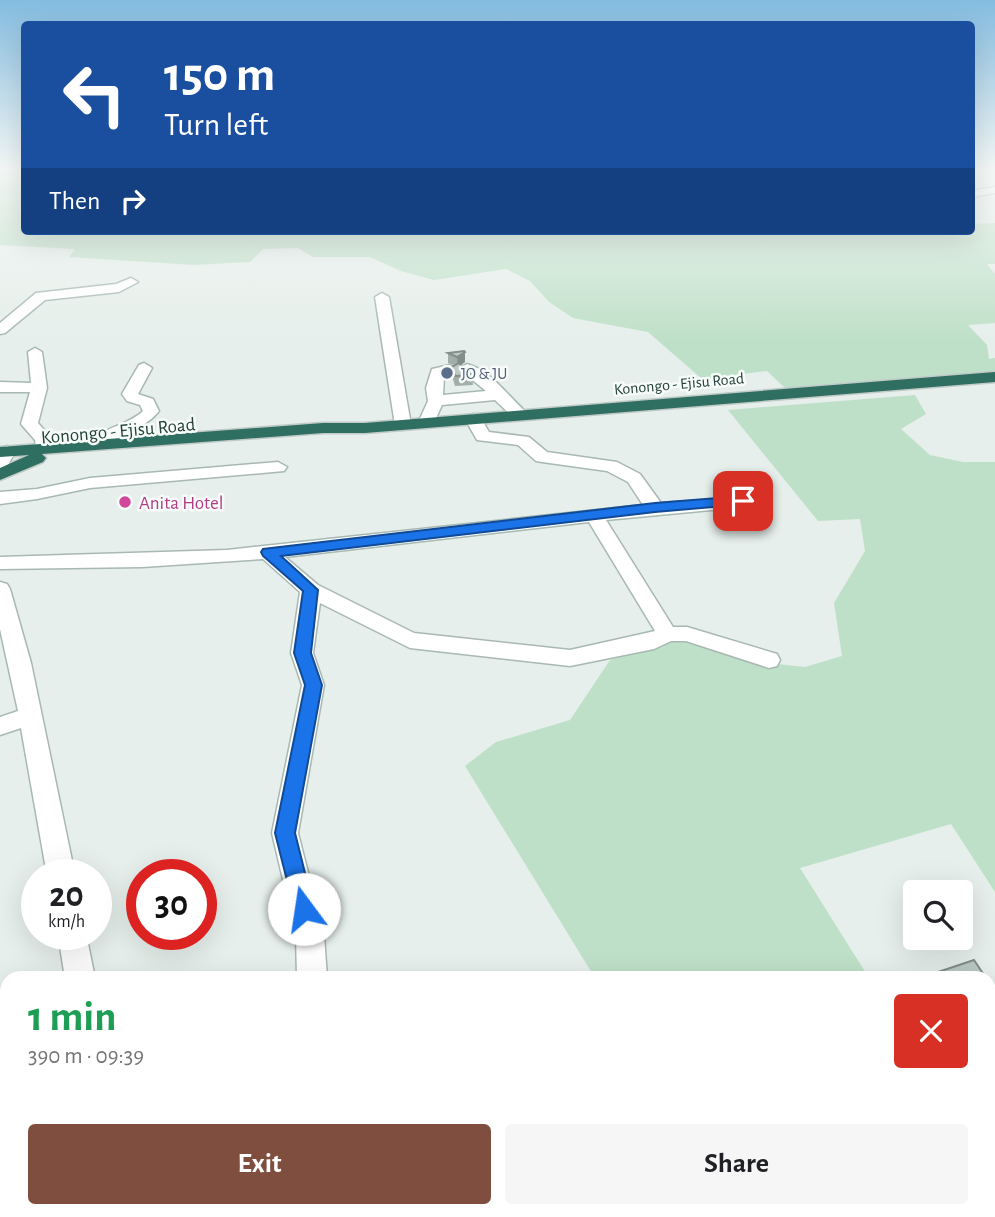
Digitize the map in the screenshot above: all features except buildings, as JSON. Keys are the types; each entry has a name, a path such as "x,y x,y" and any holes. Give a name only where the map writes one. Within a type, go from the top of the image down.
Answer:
{"highway":[{"name":"Konongo - Ejisu Road","path":"2,460 97,444 323,428 365,428 995,377"},
{"name":"Konongo - Ejisu Road","path":"40,453 325,435 365,428"},
{"path":"2,460 40,453"}],"street":[{"path":"0,330 41,296 119,288 131,282"},
{"path":"382,297 403,425"},
{"path":"35,352 39,388 29,424 44,439 40,453"},
{"path":"97,444 115,431 141,421 151,411 147,402 133,398 130,394 144,368"},
{"path":"467,369 477,373 496,395 520,415"},
{"path":"426,423 436,401 434,376 437,372 450,370"},
{"path":"0,387 39,388"},
{"path":"436,401 496,395"},
{"path":"473,419 483,436 523,441 542,457 611,466 624,471 639,483 655,508"},
{"path":"0,498 37,494 90,483 278,467"},
{"path":"0,563 152,561 268,552 655,508 743,501"},
{"path":"594,515 667,634"},
{"path":"268,552 311,590 410,640 570,658 653,641 667,634 687,634 769,660"},
{"path":"0,589 30,716 58,859"},
{"path":"311,590 302,653 313,685 285,833 310,935 312,971"},
{"path":"0,726 30,716"},
{"path":"75,950 79,971"}],"green space":[{"path":"0,226 21,226 21,235 975,235 975,226 995,226 995,264 987,264 995,274 995,323 968,325 987,345 989,359 995,358 995,372 787,390 767,371 702,379 648,332 573,318 549,302 530,281 506,269 434,280 401,271 370,257 313,257 298,248 263,249 250,262 194,265 69,257 75,249 0,245"},
{"path":"915,395 926,414 901,429 930,455 963,462 995,462 995,892 951,824 800,868 865,971 591,971 465,766 496,742 570,720 610,660 678,640 743,660 805,667 842,656 834,603 865,551 860,519 818,521 728,410"}],"place":[{"name":"JO & JU","path":"447,373"},
{"name":"Anita Hotel","path":"125,502"}],"route":[{"path":"304,909 285,833 313,685 302,653 311,590 268,552 655,508 743,501"}]}
